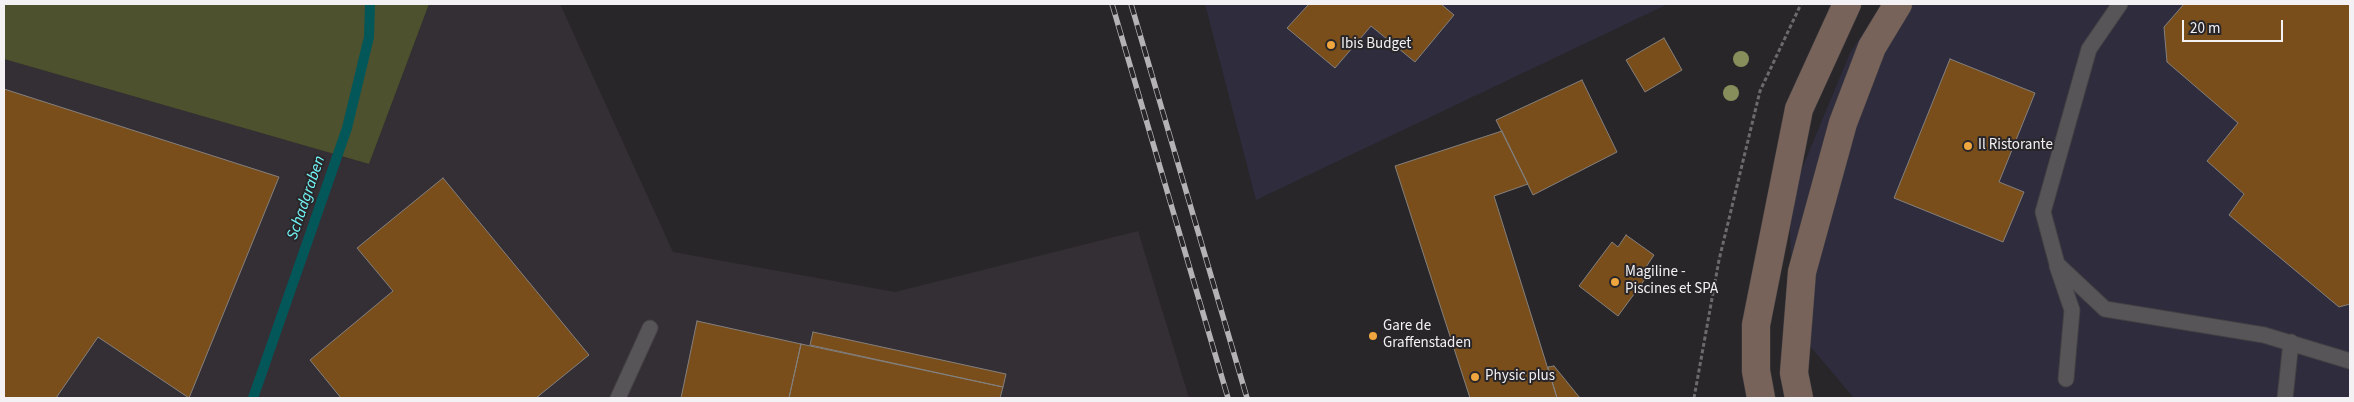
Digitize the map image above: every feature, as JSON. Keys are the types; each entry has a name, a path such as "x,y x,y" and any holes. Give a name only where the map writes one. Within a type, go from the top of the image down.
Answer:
{"main road":[{"path":"1761,398 1756,371 1756,325 1799,109 1847,4"},
{"path":"1799,398 1794,373 1802,272 1843,123 1872,47 1898,4"}],"lane":[{"path":"2066,379 2072,310 2043,212 2089,49 2120,4"},
{"path":"2057,264 2106,309 2264,335 2350,361"},
{"path":"618,398 650,328"},
{"path":"2285,398 2291,342"}],"path":[{"path":"1694,398 1719,260 1760,91 1802,4"}],"shaded area":[{"path":"429,4 560,4 673,252 895,292 1138,231 1189,398 4,398 4,59 369,164"},
{"path":"1205,4 1668,4 1256,200"},
{"path":"1882,4 2350,4 2350,398 1854,398 1793,326 1789,200 1850,53"}],"green space":[{"path":"4,4 429,4 369,164 4,59"}],"building":[{"name":"Ibis Budget","path":"1309,4 1441,4 1454,15 1415,62 1371,26 1335,68 1287,28"},
{"path":"2184,4 2350,4 2350,304 2339,307 2229,215 2244,194 2207,161 2238,123 2167,62 2164,27"},
{"path":"1664,38 1682,70 1645,92 1626,60"},
{"path":"1950,59 2035,93 1999,182 2024,192 2003,242 1894,198"},
{"path":"1582,80 1617,152 1533,195 1496,120"},
{"path":"4,89 279,177 189,398 98,337 56,398 4,398"},
{"path":"1502,131 1528,184 1494,196 1557,398 1470,398 1395,166"},
{"path":"443,178 589,355 536,398 341,398 310,360 393,291 357,248"},
{"path":"1626,235 1654,255 1646,267 1651,271 1618,316 1579,286 1612,242 1618,247"},
{"path":"697,321 801,344 789,398 681,398"},
{"path":"813,332 1006,374 1003,387 810,345"},
{"path":"801,344 1003,387 1000,398 789,398"},
{"path":"1554,366 1580,398 1557,398 1548,367"}],"waterway":[{"name":"Schadgraben","path":"253,398 347,128 369,37 370,4"}],"railway":[{"path":"1112,4 1228,398"},
{"path":"1131,4 1247,398"}],"place":[{"name":"Ibis Budget","path":"1331,45"},
{"name":"Il Ristorante","path":"1968,146"},
{"name":"Magiline - Piscines et SPA","path":"1615,282"},
{"name":"Gare de Graffenstaden","path":"1373,336"},
{"name":"Physic plus","path":"1475,377"}]}
